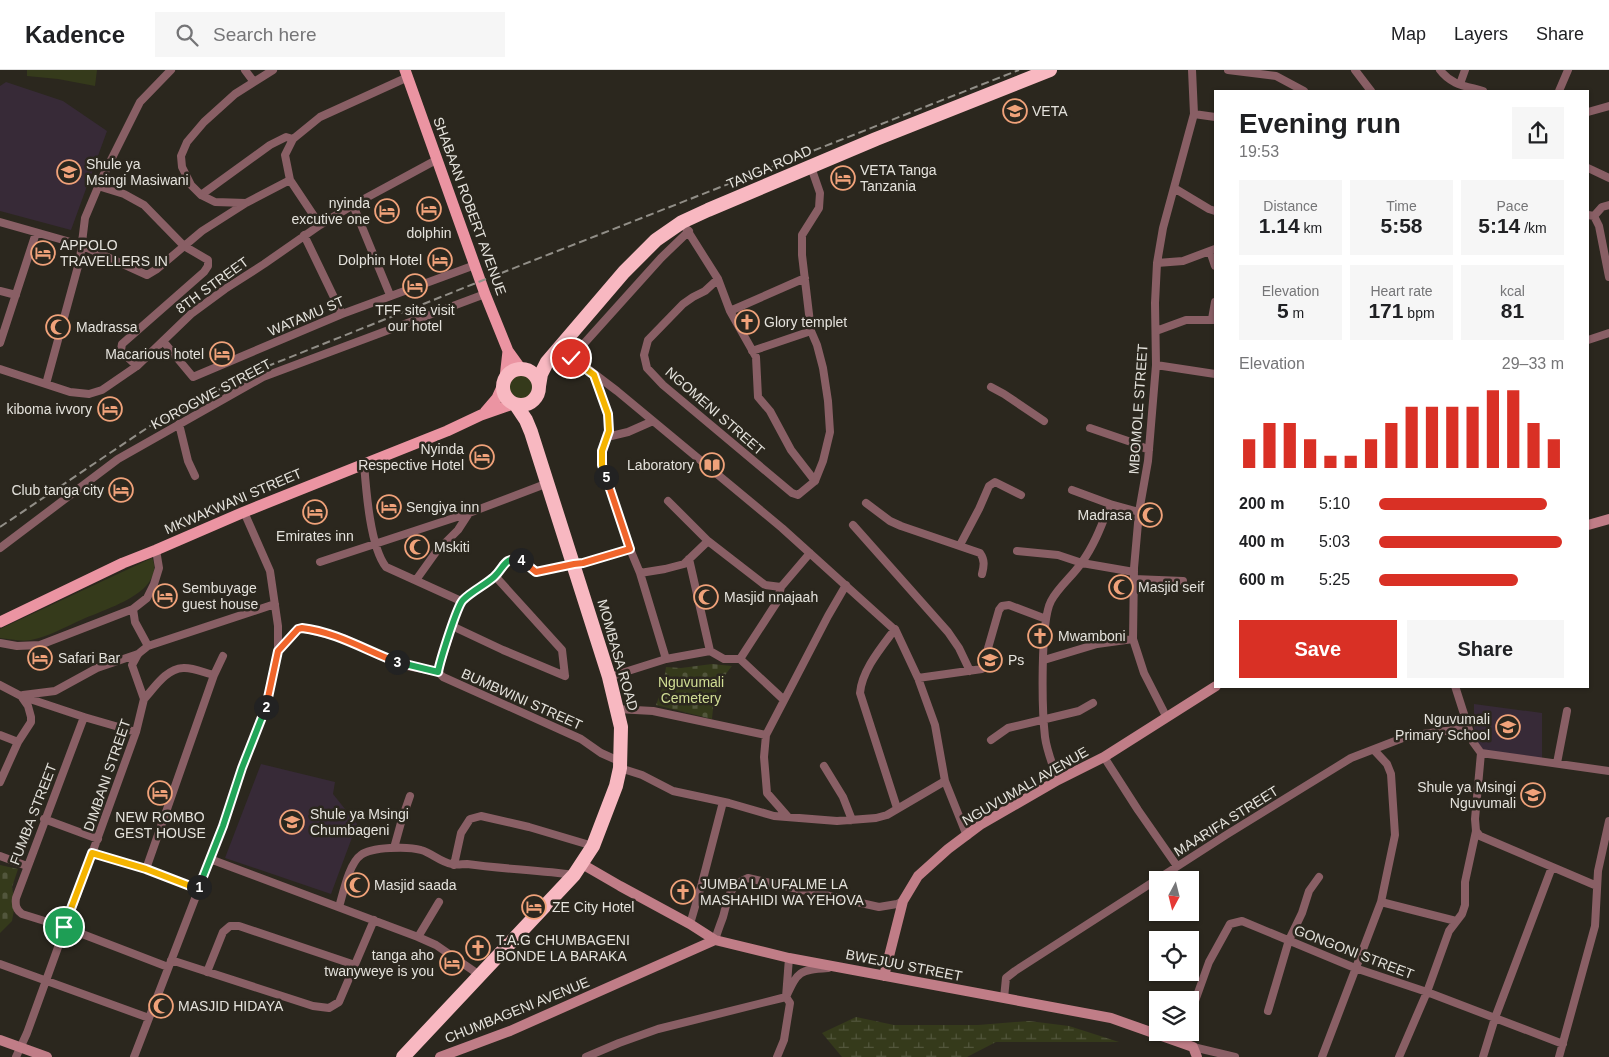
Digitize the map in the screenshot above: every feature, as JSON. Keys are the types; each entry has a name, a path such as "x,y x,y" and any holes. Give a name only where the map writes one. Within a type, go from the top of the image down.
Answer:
{"highway":[{"name":"TANGA ROAD","path":"546,362 624,272 656,240 686,227 708,210 876,139 1050,70"},
{"path":"523,369 532,373 537,378 538,390 528,404 515,404 508,400 504,394 504,382 513,371 523,369 538,366 546,362"},
{"name":"MOMBASA ROAD","path":"531,432 534,405 541,374 546,362"},
{"name":"MOMBASA ROAD","path":"403,1057 481,976 578,869 593,846 616,786 620,765 622,737 609,677 531,432 526,420 515,404"}],"main road":[{"name":"SHABAAN ROBERT AVENUE","path":"407,74 485,294 508,351"},
{"path":"508,351 523,369"},
{"path":"482,415 498,398 504,382 508,351"},
{"name":"MKWAKWANI STREET","path":"0,622 123,563 482,415 515,404"}],"street":[{"path":"46,384 80,259 85,218 98,186 140,102 171,70"},
{"path":"245,70 254,82"},
{"path":"246,203 215,202 201,196 191,185 182,167 181,156 187,142 204,122 235,94 273,70"},
{"name":"MBOMOLE STREET","path":"1166,716 1144,673 1133,639 1134,575 1140,512 1149,450 1156,365 1156,263 1163,228 1194,114 1192,70"},
{"path":"1228,70 1276,76 1302,90"},
{"path":"1355,70 1370,90"},
{"path":"1440,70 1447,79 1480,90"},
{"path":"1460,84 1465,70"},
{"path":"1559,90 1568,70"},
{"path":"320,225 290,180 285,156 293,140 320,117 407,74"},
{"path":"1589,112 1609,106"},
{"path":"1194,114 1214,117"},
{"path":"201,196 270,145 286,137 293,140"},
{"name":"8TH STREET","path":"0,369 70,392 89,394 102,390 137,366 204,304 304,235 353,205 438,159"},
{"path":"811,167 818,183 820,208 802,235 802,255 810,331 817,345 823,368 830,432 823,461 815,481"},
{"path":"1589,168 1609,178"},
{"path":"0,222 81,245 147,275 158,269 202,230 246,203 290,180"},
{"path":"98,186 124,194 144,205 184,246 208,260 208,266 204,272 122,344 122,352 137,366"},
{"path":"1174,188 1214,211"},
{"path":"1609,200 1606,206 1591,216 1599,226 1609,277"},
{"path":"353,205 390,295"},
{"path":"571,358 661,258 686,227 718,279 730,311 756,357 758,397 770,411 791,450 815,481"},
{"path":"0,343 36,233"},
{"path":"304,235 342,314"},
{"path":"1156,263 1184,261 1212,250"},
{"name":"WATAMU ST","path":"163,341 192,377 390,295 475,265"},
{"path":"730,311 805,278"},
{"name":"NGOMENI STREET","path":"718,279 705,291 683,304 648,340 644,354 647,368 663,385 792,493 798,495 815,481"},
{"path":"0,291 16,295"},
{"name":"KOROGWE STREET","path":"0,548 118,459 263,377 485,294"},
{"path":"1156,331 1186,320 1214,319"},
{"path":"752,351 810,331"},
{"path":"1589,340 1609,333"},
{"path":"559,347 571,358 617,390 810,553 895,629 918,678 935,725 945,781 967,836"},
{"path":"1156,365 1214,374"},
{"path":"594,375 608,414 609,431 602,451 602,465 640,573 666,659"},
{"path":"991,387 1044,421"},
{"path":"607,438 628,432 653,421"},
{"path":"179,424 188,462 195,476"},
{"path":"1090,428 1149,450"},
{"path":"364,463 367,496 375,543 382,562 386,567 462,601"},
{"path":"960,545 989,486 994,482 1022,495"},
{"path":"320,562 470,513 548,483"},
{"path":"1072,490 1110,504 1140,512"},
{"path":"668,501 708,541 765,585 781,587"},
{"path":"866,502 890,521 901,526 980,553 983,558 982,574"},
{"path":"1058,780 1049,755 1045,734 1044,660 1046,619 1050,602 1082,563 1098,535 1110,504"},
{"path":"134,1057 223,826 242,768 265,710 278,651 278,626 270,570 244,512"},
{"path":"416,580 436,552 458,530 470,513"},
{"path":"1589,525 1609,519"},
{"path":"853,525 948,632 959,648 970,671"},
{"path":"640,573 665,570 684,564 708,541"},
{"path":"438,672 462,601 495,576 506,562 511,559 522,560 536,572 583,563 630,549"},
{"path":"0,643 17,646 40,646 133,608 146,598 154,584 158,568 156,550"},
{"path":"1017,550 1058,555 1082,563 1134,575 1183,581"},
{"path":"740,659 777,602 781,587 810,553"},
{"path":"689,559 710,651"},
{"path":"452,626 565,676 562,650 495,576"},
{"path":"846,585 766,735 764,757 767,793 788,817 837,821 852,820 887,815 945,781"},
{"path":"21,696 55,691 97,668 138,654 148,646 275,604"},
{"path":"918,678 982,669 999,610 1002,606 1010,605 1046,619"},
{"path":"133,608 134,622 148,646"},
{"name":"BUMBWINI STREET","path":"278,651 298,629 307,628 346,639 402,665 438,672 443,678 581,739 620,765 673,791 774,816 788,817"},
{"path":"895,629 874,658 861,686 860,694 897,808"},
{"path":"1044,660 1097,644 1133,639"},
{"path":"609,677 666,659 710,651 724,659 740,659 784,700"},
{"path":"138,654 132,664 144,699 171,671 185,667 214,675"},
{"path":"146,869 214,675 223,656"},
{"path":"0,685 21,696 136,732"},
{"name":"NGUVUMALI AVENUE","path":"884,976 904,901 918,876 948,849 980,825 1058,780 1104,757 1214,687"},
{"path":"1399,1057 1427,992 1449,931 1462,914 1465,905 1465,882 1476,832 1475,818 1481,753 1473,742 1456,688"},
{"path":"0,782 18,742 31,722 28,706 21,696"},
{"name":"DIMBANI STREET","path":"18,1052 27,1033 64,927 98,839 136,732 144,699"},
{"path":"991,740 1008,728 1079,711 1093,703"},
{"path":"617,709 653,712 766,735"},
{"path":"1557,763 1567,711"},
{"name":"FUMBA STREET","path":"84,717 44,819 16,898 15,904 18,911 22,914 170,963 207,972 313,1006 329,1008 339,1002 374,920"},
{"name":"MAARIFA STREET","path":"1004,998 1006,978 1177,866 1351,758 1408,736 1468,728"},
{"path":"0,735 18,742"},
{"path":"1322,1057 1381,902 1395,835 1392,774 1387,764 1374,750"},
{"path":"1481,753 1609,771"},
{"path":"1104,757 1177,866"},
{"path":"824,766 852,820"},
{"path":"394,848 410,796"},
{"path":"690,924 723,802"},
{"path":"454,865 461,833 470,819 480,816 529,827 593,846"},
{"path":"44,819 98,839"},
{"path":"1559,1057 1595,926 1598,871 1609,821"},
{"path":"1476,832 1480,836 1597,886"},
{"path":"339,907 353,866 360,855 371,850 394,848 421,850 438,860 454,865 545,871 578,869"},
{"path":"92,853 146,869 198,889"},
{"path":"0,856 27,866"},
{"path":"210,859 418,937 436,945 481,976"},
{"path":"1483,1057 1495,1018 1552,867"},
{"name":"BWEJUU STREET","path":"578,869 620,886 690,924 715,940 789,958 1111,1018 1149,1028"},
{"path":"1268,1011 1289,940 1302,913 1309,891 1319,876"},
{"path":"715,940 726,902 732,890 738,882 748,878 879,907 904,901"},
{"path":"418,937 439,902"},
{"path":"1381,902 1456,921"},
{"name":"GONGONI STREET","path":"1199,991 1209,962 1230,924 1242,921 1355,968 1427,992 1563,1044"},
{"path":"207,972 223,932 230,926 239,926 355,965"},
{"name":"CHUMBAGENI AVENUE","path":"440,1057 510,1031 715,940"},
{"path":"777,1057 784,1040 790,1003 786,997 789,958"},
{"path":"0,964 149,1018"},
{"path":"786,997 795,977 801,972 812,969 840,967"},
{"path":"586,1057 658,1029 786,997"},
{"path":"0,1040 18,1052 47,1057"},
{"name":"BWEJUU STREET","path":"1186,1041 1193,1047 1235,1057"},
{"path":"1193,1047 1196,1050 1197,1057"}],"shaded area":[{"path":"6,82 63,101 107,131 71,230 0,211 0,86"},
{"name":"Nguvumali Primary School","path":"1474,704 1542,713 1542,759 1483,750 1474,740"},
{"path":"261,764 335,782 333,794 357,824 331,894 225,858"}],"green space":[{"path":"27,70 97,70 95,86 58,79 27,76"},
{"path":"522,374 531,378 535,387 531,396 522,400 513,396 509,387 513,378"},
{"path":"152,558 154,573 151,580 140,592 132,597 37,639 23,641 0,638 0,629"},
{"name":"Nguvumali Cemetery","path":"712,664 732,666 722,679 717,691 712,719 656,705 663,686 666,667 681,668"},
{"path":"0,865 18,869 12,887 15,904 12,921 0,933"},
{"path":"856,1017 894,1025 978,1025 1029,1021 1069,1026 1119,1042 996,1042 967,1057 842,1057 822,1033"}],"railway":[{"path":"0,527 156,422 268,366 1019,70"}],"place":[{"name":"VETA","path":"1015,111"},
{"name":"Shule ya Msingi Masiwani","path":"69,172"},
{"name":"VETA Tanga Tanzania","path":"843,178"},
{"name":"dolphin","path":"429,209"},
{"name":"nyinda excutive one","path":"387,211"},
{"name":"APPOLO TRAVELLERS IN","path":"43,253"},
{"name":"Dolphin Hotel","path":"440,260"},
{"name":"TFF site visit our hotel","path":"415,286"},
{"name":"Glory templet","path":"747,322"},
{"name":"Madrassa","path":"58,327"},
{"name":"Macarious hotel","path":"222,354"},
{"name":"kiboma ivvory","path":"110,409"},
{"name":"Nyinda Respective Hotel","path":"482,457"},
{"name":"Laboratory","path":"712,465"},
{"name":"Club tanga city","path":"121,490"},
{"name":"Sengiya inn","path":"389,507"},
{"name":"Emirates inn","path":"315,512"},
{"name":"Madrasa","path":"1150,515"},
{"name":"Mskiti","path":"417,547"},
{"name":"Masjid seif","path":"1121,587"},
{"name":"Sembuyage guest house","path":"165,596"},
{"name":"Masjid nnajaah","path":"706,597"},
{"name":"Mwamboni","path":"1040,636"},
{"name":"Safari Bar","path":"40,658"},
{"name":"Ps","path":"990,660"},
{"name":"Nguvumali Primary School","path":"1508,727"},
{"name":"NEW ROMBO GEST HOUSE","path":"160,793"},
{"name":"Shule ya Msingi Nguvumali","path":"1533,795"},
{"name":"Shule ya Msingi Chumbageni","path":"292,822"},
{"name":"Masjid saada","path":"357,885"},
{"name":"JUMBA LA UFALME LA MASHAHIDI WA YEHOVA","path":"683,892"},
{"name":"ZE City Hotel","path":"534,907"},
{"name":"T.A.G CHUMBAGENI BONDE LA BARAKA","path":"478,948"},
{"name":"tanga aho twanyweye is you","path":"452,963"},
{"name":"MASJID HIDAYA","path":"161,1006"}],"route":[{"path":"64,927 92,853 146,869 198,889 265,710 278,651 298,629 307,628 346,639 402,665 438,672 462,601 495,576 506,562 511,559 522,560 536,572 543,572 583,563 630,549 602,465 602,451 609,431 608,414 594,375 571,358"}]}
